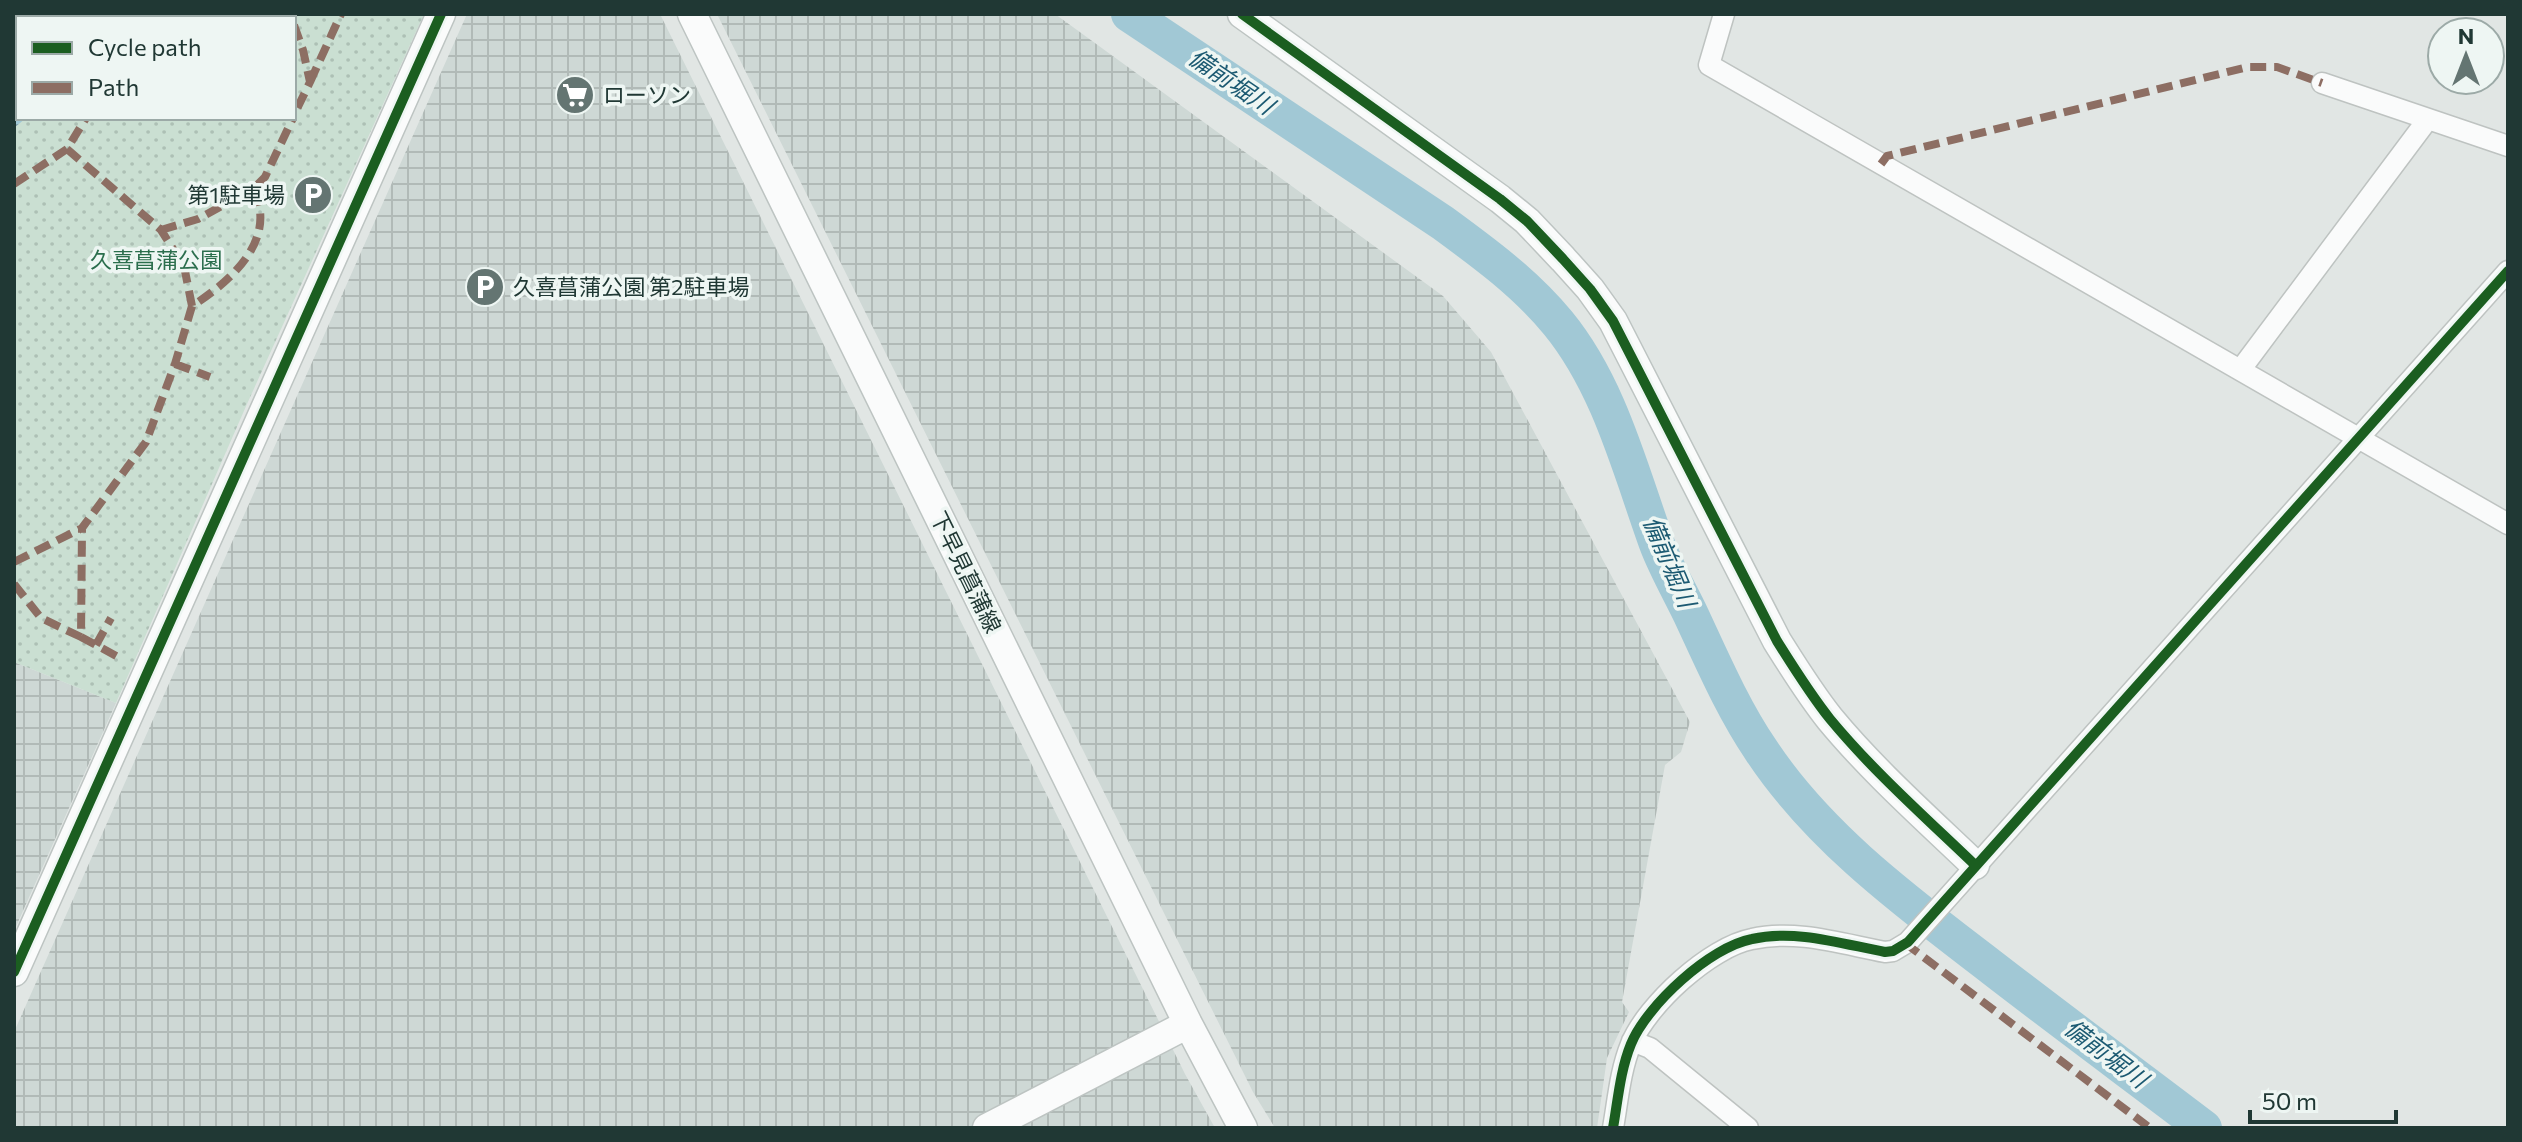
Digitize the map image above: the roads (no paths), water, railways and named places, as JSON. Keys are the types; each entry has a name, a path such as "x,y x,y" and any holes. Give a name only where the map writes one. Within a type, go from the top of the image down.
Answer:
{"street":[{"path":"14,972 441,14"},
{"name":"下早見菖蒲線","path":"692,14 1188,1024 1243,1128"},
{"path":"1242,14 1500,199 1527,221 1590,289 1629,349 1777,641 1802,681 1830,719 1968,872"},
{"path":"1724,14 1709,65 2508,524"},
{"path":"2322,83 2508,146"},
{"path":"2241,369 2428,119"},
{"path":"1613,1128 1623,1070 1632,1041 1659,1005 1689,974 1728,946 1754,938 1784,936 1812,938 1885,952 1908,942 2508,271"},
{"path":"987,1128 1188,1024"},
{"path":"1632,1041 1650,1048 1748,1128"}],"water":[{"path":"14,14 111,14 16,16 16,120 24,120 14,128"}],"waterway":[{"name":"備前堀川","path":"1129,14 1443,223 1504,269 1545,308 1576,347 1605,400 1665,562 1741,718 1784,782 1837,840 1897,893 2204,1128"}],"place":[{"name":"ローソン","path":"575,95"},
{"name":"第1駐車場","path":"313,195"},
{"name":"久喜菖蒲公園 第2駐車場","path":"485,287"}],"park label":[{"name":"久喜菖蒲公園","path":"156,260"}]}
